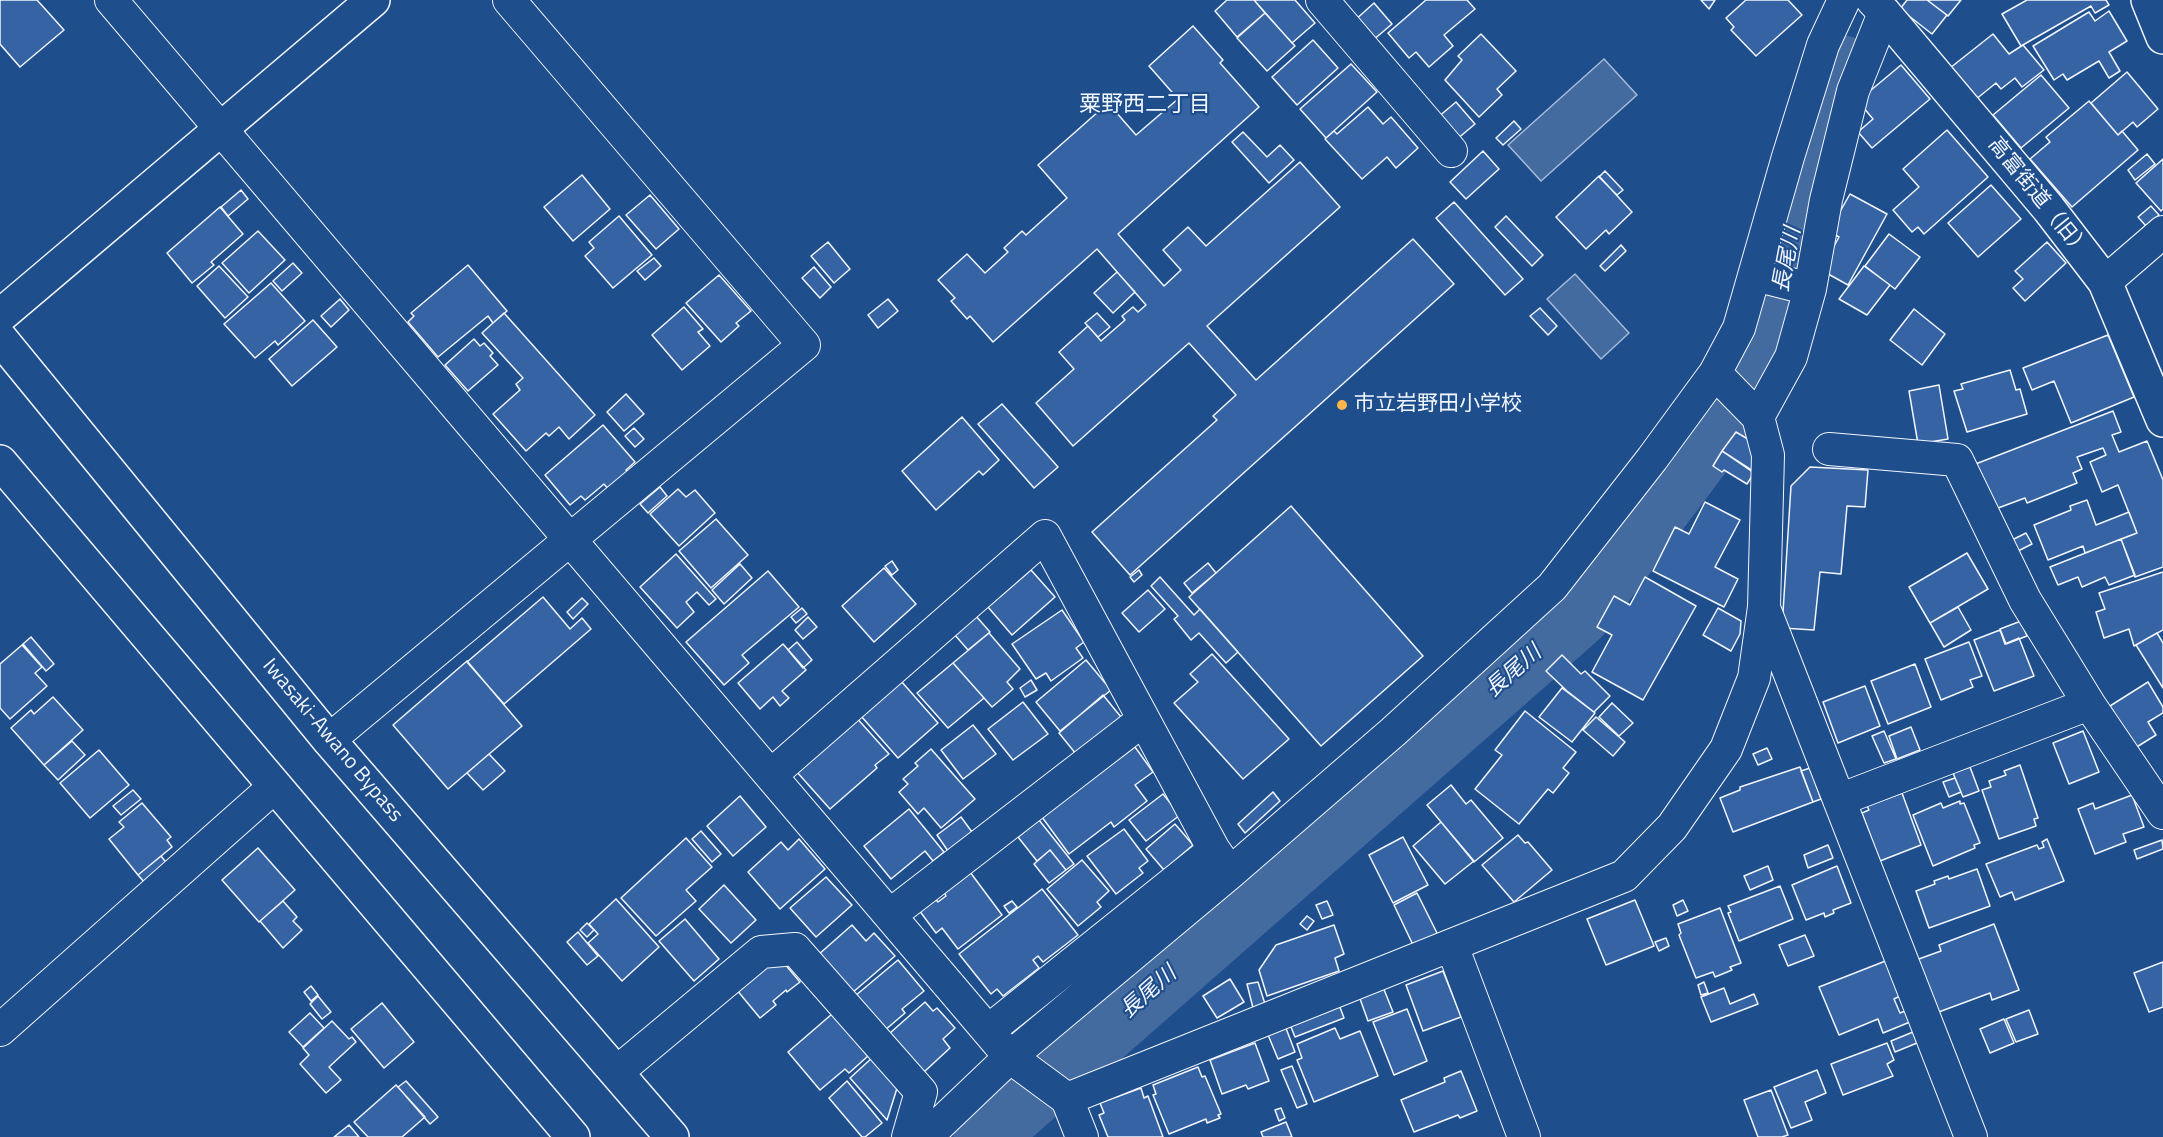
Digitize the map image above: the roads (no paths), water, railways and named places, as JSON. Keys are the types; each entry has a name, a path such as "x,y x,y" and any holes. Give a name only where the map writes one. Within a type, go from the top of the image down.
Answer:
{"main road":[{"path":"0,316 373,0"},
{"path":"2148,0 2163,37"},
{"name":"高富街道（旧）","path":"1878,7 2049,209 2105,282 2163,420"},
{"name":"Iwasaki-Awano Bypass","path":"0,338 329,740 672,1137"},
{"path":"0,462 573,1137"}],"street":[{"path":"111,0 572,539 1010,1057 1067,1099 1082,1137"},
{"path":"329,740 804,345 509,0"},
{"path":"1323,0 1451,151"},
{"path":"988,1031 1222,861 1393,732 1552,587 1719,378 1760,276 1788,157 1822,45 1844,0"},
{"path":"1754,413 1791,357 1805,288 1853,90 1878,7"},
{"path":"2105,282 2163,232"},
{"path":"1760,276 1805,288"},
{"path":"1067,1099 1624,876 1672,827 1726,748 1754,678 1764,607 1768,455 1754,413 1719,378"},
{"path":"1829,449 1957,460 2025,600 2089,704 2163,813"},
{"path":"771,775 1045,536 1143,720 1222,861"},
{"path":"1764,607 1971,1137"},
{"path":"1839,800 2089,704"},
{"path":"890,915 1143,720"},
{"path":"0,1030 274,787"},
{"path":"926,1137 1222,861"},
{"path":"1452,946 1524,1137"},
{"path":"617,1072 761,952 795,949 921,1092 908,1137"}],"water":[{"path":"1604,59 1637,95 1541,181 1508,145"},
{"path":"1575,274 1629,333 1601,359 1547,299"}],"waterway":[{"name":"長尾川","path":"985,1137 1579,615 1722,425 1774,331 1805,177 1843,67"}],"place":[{"name":"市立岩野田小学校","path":"1342,405"}],"district":[{"name":"粟野西二丁目","path":"1145,106"}]}
